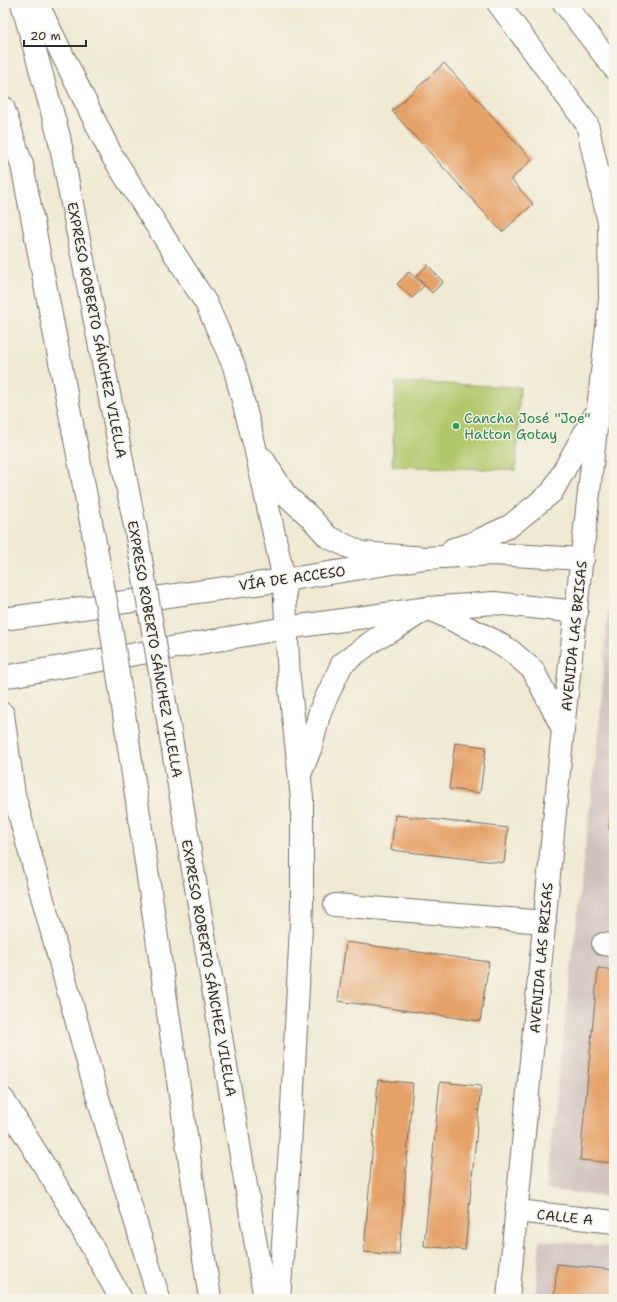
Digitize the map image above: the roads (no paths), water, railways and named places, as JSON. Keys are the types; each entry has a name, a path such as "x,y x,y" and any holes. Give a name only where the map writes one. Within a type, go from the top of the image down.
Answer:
{"main road":[{"name":"EXPRESO ROBERTO SÁNCHEZ VILELLA","path":"22,3 59,137 138,542 265,1299"},
{"path":"37,3 111,154 206,303 234,366 255,447 284,580 289,679 302,798 302,905 290,1148 279,1299"},
{"name":"AVENIDA LAS BRISAS","path":"498,3 587,124 609,223 610,300 563,729 508,1299"},
{"path":"564,3 614,68"},
{"path":"3,107 22,164 112,634 210,1299"},
{"path":"255,447 285,494 310,517 328,537 362,553 425,558 471,544 510,526 552,492 598,408"},
{"name":"VÍA DE ACCESO","path":"3,619 284,580 425,558 493,554 582,559"},
{"path":"3,677 286,628 428,608 494,603 577,612"},
{"path":"428,608 494,640 522,660 533,670 563,729"},
{"path":"300,775 311,748 320,711 342,664 374,640 428,608"},
{"path":"3,714 14,796 94,1088 159,1299"},
{"path":"335,905 545,922"},
{"path":"3,1099 68,1204 122,1299"},
{"name":"CALLE A","path":"517,1212 614,1222"}],"place":[{"name":"Cancha José \"Joe\" Hatton Gotay","path":"456,426"}]}
